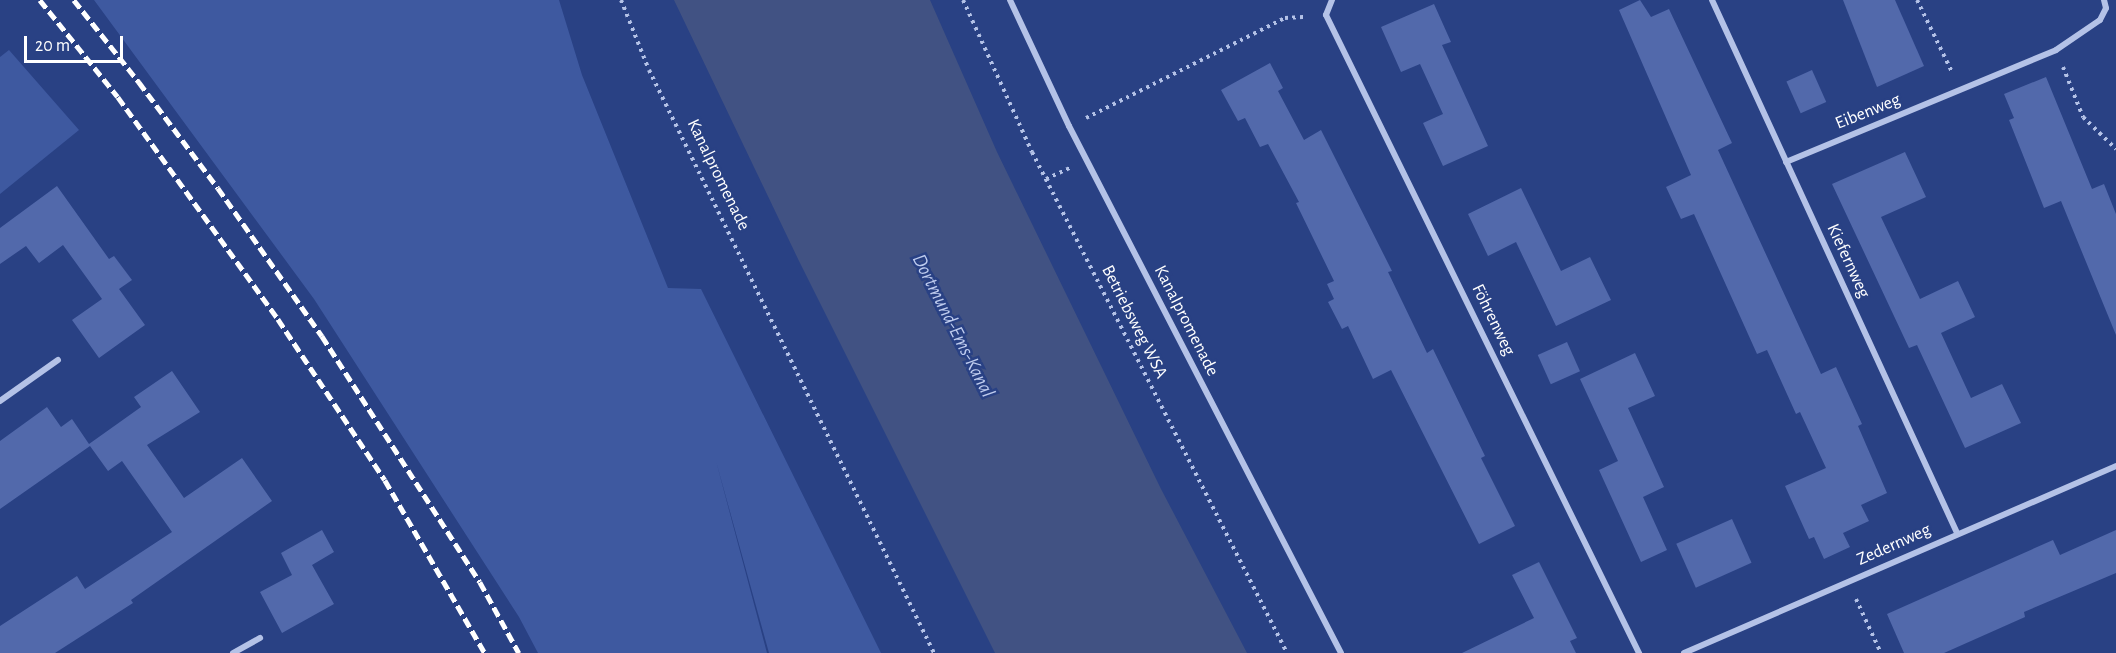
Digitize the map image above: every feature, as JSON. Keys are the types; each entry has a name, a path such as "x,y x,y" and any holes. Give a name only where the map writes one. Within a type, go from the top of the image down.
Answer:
{"street":[{"name":"Kanalpromenade","path":"1010,0 1069,126 1341,653"},
{"path":"1326,15 1332,0"},
{"name":"Kiefernweg","path":"1712,0 1958,533"},
{"name":"Eibenweg","path":"1786,162 2056,50 2100,20 2106,8 2104,0"},
{"name":"Föhrenweg","path":"1326,15 1639,653"},
{"path":"0,401 58,360"},
{"name":"Zedernweg","path":"1684,653 2116,466"},
{"path":"233,653 260,638"}],"path":[{"name":"Kanalpromenade","path":"621,0 649,70 934,653"},
{"name":"Betriebsweg WSA","path":"963,0 1046,179 1287,653"},
{"path":"1917,0 1960,90"},
{"path":"1069,126 1285,18 1326,15"},
{"path":"2056,50 2082,117 2116,149"},
{"path":"1046,179 1064,170"},
{"path":"1848,581 1881,653"}],"shaded area":[{"path":"94,0 559,0 582,75 668,288 701,289 881,653 769,653 716,461 767,653 538,653 519,617 314,299"},
{"path":"9,50 79,130 0,194 0,57"}],"water":[{"name":"Dortmund-Ems-Kanal","path":"674,0 930,0 997,152 1161,489 1247,653 995,653 799,261"}],"building":[{"path":"1640,0 1651,17 1669,9 1732,143 1718,150 1821,374 1836,367 1862,424 1858,426 1887,493 1861,505 1869,521 1843,533 1850,547 1824,559 1814,537 1809,539 1785,486 1826,468 1800,412 1796,414 1767,350 1757,354 1694,214 1681,219 1666,187 1691,175 1619,10"},
{"path":"1843,0 1895,0 1924,66 1877,87"},
{"path":"1434,4 1451,42 1442,45 1488,146 1443,166 1423,123 1443,114 1420,64 1401,72 1381,27"},
{"path":"1270,63 1283,88 1278,91 1304,140 1321,130 1392,271 1388,272 1427,353 1433,349 1485,456 1481,458 1515,526 1479,544 1391,370 1373,379 1348,326 1342,329 1328,302 1334,299 1327,284 1334,281 1296,203 1299,202 1268,144 1260,147 1245,118 1238,121 1221,90"},
{"path":"1812,70 1826,102 1801,113 1786,81"},
{"path":"2046,77 2092,189 2104,184 2116,214 2116,335 2061,201 2044,208 2009,120 2014,118 2004,94"},
{"path":"1905,152 1926,197 1881,217 1920,299 1958,281 1975,317 1941,333 1971,398 2002,384 2021,423 1965,448 1917,345 1909,348 1832,184"},
{"path":"57,186 109,259 114,256 132,280 119,289 145,325 99,358 72,320 102,299 63,245 39,263 26,246 0,264 0,228"},
{"path":"1521,188 1561,271 1590,257 1611,300 1556,326 1516,242 1488,256 1468,214"},
{"path":"1567,342 1580,371 1551,384 1538,355"},
{"path":"1635,353 1655,396 1628,408 1664,487 1643,497 1667,550 1641,562 1599,470 1618,461 1580,379"},
{"path":"172,371 200,412 147,445 184,498 242,458 272,501 131,600 133,603 55,653 0,653 0,626 77,576 85,589 172,532 122,461 108,471 90,446 0,509 0,441 47,407 61,427 72,419 89,444 141,407 134,397"},
{"path":"1732,519 1752,563 1696,588 1676,544"},
{"path":"322,530 334,552 312,565 334,604 282,633 260,592 292,575 281,553"},
{"path":"2116,530 2116,573 2024,612 2025,617 1944,653 1904,653 1887,614 2053,540 2060,555"},
{"path":"1539,562 1577,638 1570,641 1576,653 1462,653 1534,618 1512,575"}],"railway":[{"path":"40,0 118,97 278,319 385,480 485,653"},
{"path":"74,0 218,188 322,336 480,582 519,653"}]}
